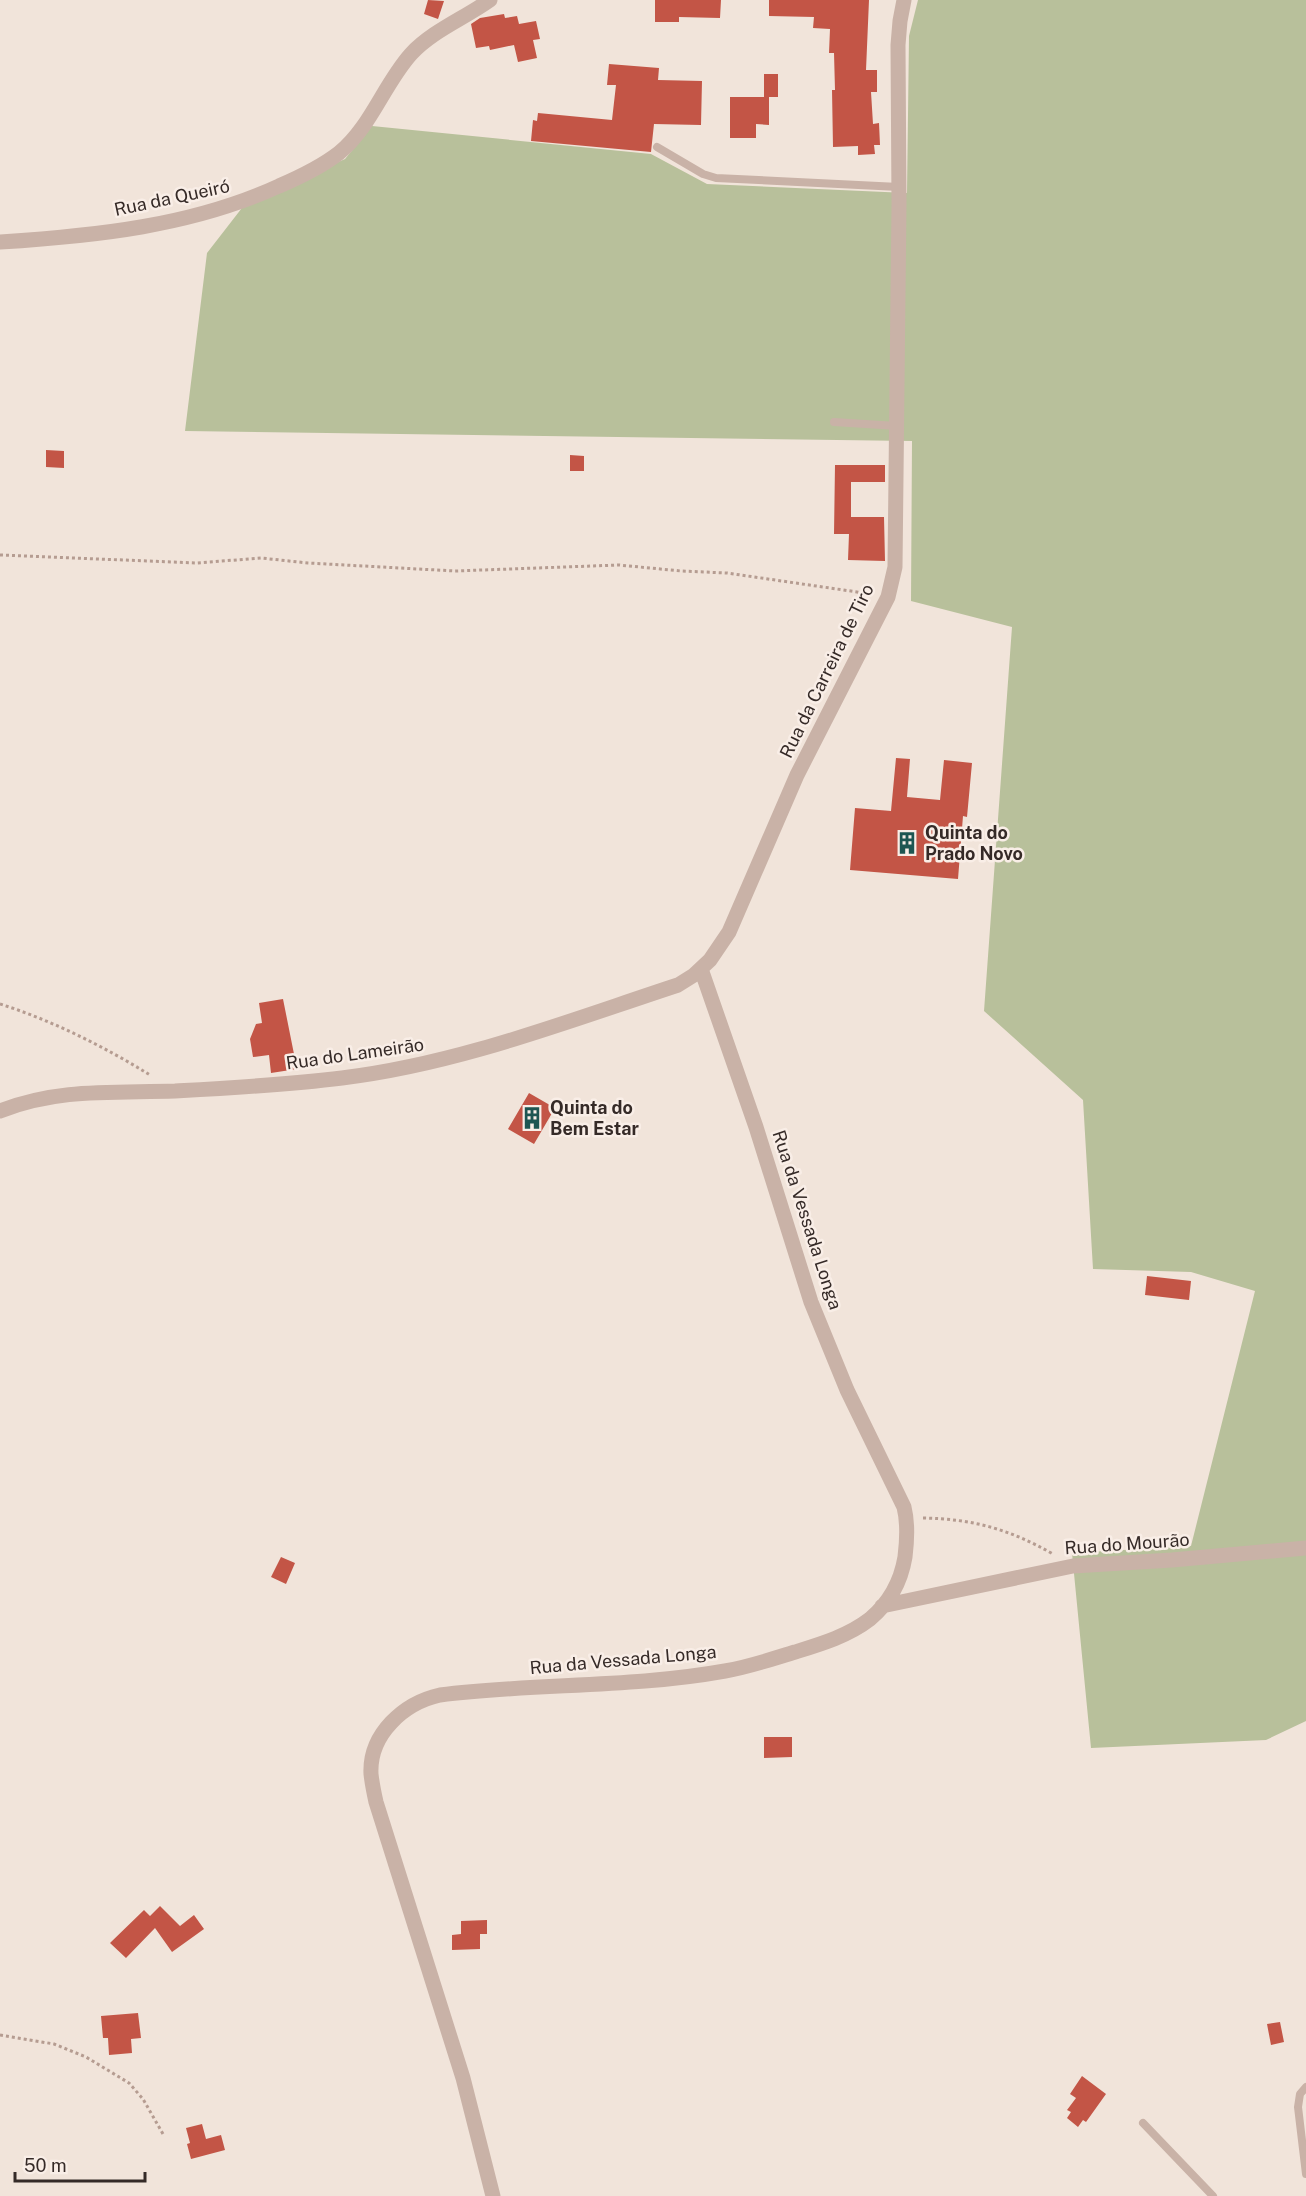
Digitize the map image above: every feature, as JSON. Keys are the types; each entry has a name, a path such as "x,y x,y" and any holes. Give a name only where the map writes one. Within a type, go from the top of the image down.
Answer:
{"street":[{"name":"Rua da Queiró","path":"0,242 83,235 183,219 244,202 307,173 348,144 366,122 378,100 415,50 490,0"},
{"name":"Rua da Carreira de Tiro","path":"701,969 729,932 797,775 888,597 895,567 899,187 898,45 904,0"},
{"name":"Rua do Lameirão","path":"0,1111 60,1094 174,1091 339,1079 390,1072 435,1062 678,985 701,969"},
{"name":"Rua da Vessada Longa","path":"494,2196 463,2078 376,1802 371,1773 372,1760 385,1731 397,1716 423,1698 689,1677 760,1663 834,1639 870,1619 882,1606 894,1589 902,1570 906,1547 907,1518 899,1493 847,1390 811,1302 756,1127 701,969"},
{"name":"Rua do Mourão","path":"882,1606 1073,1566 1306,1548"}],"lane":[{"path":"657,147 697,171 716,178 899,187"},
{"path":"834,422 897,426"},
{"path":"1306,2087 1300,2094 1298,2103 1306,2174"},
{"path":"1143,2123 1213,2196"}],"path":[{"path":"0,555 197,563 261,558 308,563 455,571 619,565 727,573 888,597"},
{"path":"0,1004 36,1015 127,1061 174,1091"},
{"path":"907,1518 975,1522 1004,1529 1073,1566"},
{"path":"0,2035 54,2044 86,2057 129,2084 143,2098 163,2134"}],"green space":[{"path":"918,0 1306,0 1306,1721 1266,1740 1091,1748 1072,1553 1191,1546 1255,1291 1191,1272 1093,1269 1083,1100 984,1011 1012,627 911,601 912,441 185,431 207,253 245,204 345,159 372,126 651,154 707,184 907,193 909,36"}],"building":[{"path":"428,0 444,1 438,19 424,14"},
{"path":"655,0 721,0 720,18 679,17 679,22 655,22"},
{"path":"769,0 869,0 866,70 877,70 877,92 871,92 873,124 879,123 880,145 874,145 875,154 858,155 858,146 833,147 832,90 835,90 834,53 829,53 830,29 813,28 814,17 769,16"},
{"path":"504,14 505,18 517,16 519,24 536,21 540,39 533,40 537,58 518,62 514,45 490,50 489,46 476,48 471,24 480,18"},
{"path":"609,64 659,68 658,80 702,81 701,125 654,124 651,152 531,141 533,120 537,121 538,113 612,120 616,85 607,85"},
{"path":"764,74 778,74 778,97 764,97"},
{"path":"730,97 769,97 769,125 756,124 756,138 730,138"},
{"path":"46,450 64,451 64,468 46,467"},
{"path":"570,455 584,456 584,471 570,471"},
{"path":"835,465 885,465 885,482 851,482 851,517 884,517 885,561 848,560 849,534 834,534"},
{"name":"Quinta do Prado Novo","path":"896,758 910,759 907,797 940,800 944,760 972,763 967,817 963,816 958,879 850,870 855,808 891,811"},
{"path":"283,999 297,1069 271,1073 269,1055 253,1057 250,1039 256,1024 262,1023 259,1003"},
{"name":"Quinta do Bem Estar","path":"529,1093 555,1108 534,1144 508,1129"},
{"path":"1147,1276 1191,1281 1189,1300 1145,1295"},
{"path":"281,1557 295,1563 286,1584 271,1577"},
{"path":"764,1737 792,1737 792,1757 764,1758"},
{"path":"160,1906 180,1926 194,1915 204,1929 172,1952 155,1928 126,1958 110,1943 144,1910 150,1916"},
{"path":"487,1920 487,1934 480,1934 480,1949 452,1950 452,1935 461,1934 461,1921"},
{"path":"138,2013 141,2038 131,2039 132,2053 109,2055 108,2038 103,2038 101,2016"},
{"path":"1280,2022 1284,2042 1271,2045 1267,2024"},
{"path":"1082,2076 1106,2094 1086,2122 1083,2120 1078,2127 1067,2118 1071,2112 1067,2110 1076,2098 1070,2094"},
{"path":"202,2124 206,2139 221,2135 225,2150 191,2159 186,2128"}],"place":[{"name":"Quinta do Prado Novo","path":"907,843"},
{"name":"Quinta do Bem Estar","path":"532,1118"}]}
